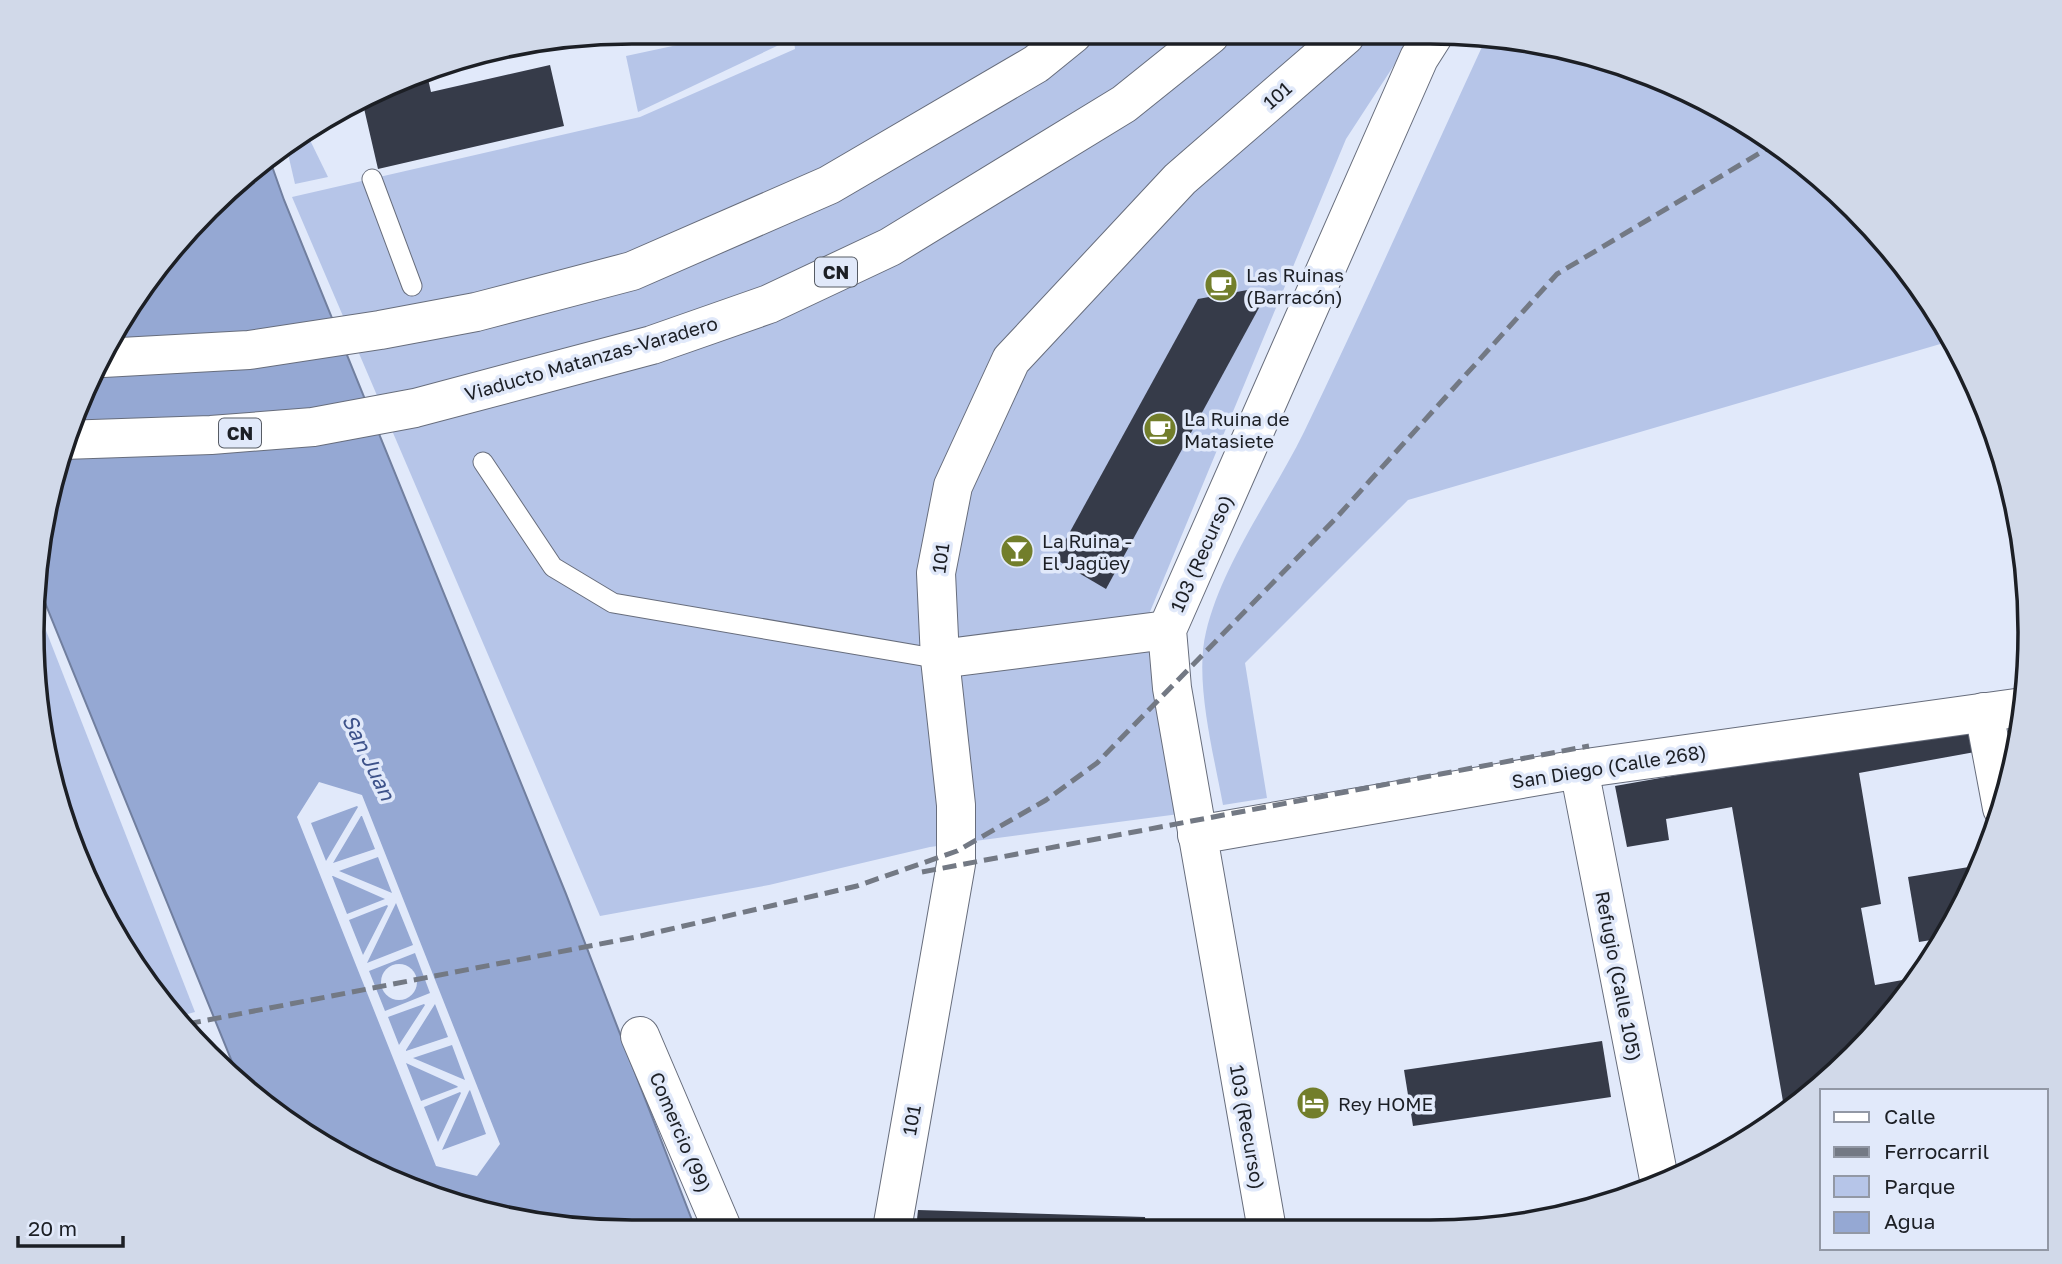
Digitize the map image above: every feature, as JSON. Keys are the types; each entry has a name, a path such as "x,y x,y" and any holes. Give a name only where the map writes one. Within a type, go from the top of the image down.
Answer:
{"main road":[{"path":"112,358 249,350 380,330 476,312 632,271 829,185 1036,64 1061,44"},
{"name":"Viaducto Matanzas-Varadero","path":"76,440 211,435 313,427 415,408 652,345 769,304 890,247 1124,104 1199,44"},
{"name":"101","path":"894,1220 956,864 956,804 940,659 936,573 953,486 1011,360 1180,179 1336,44"},
{"name":"103 (Recurso)","path":"1264,1220 1172,688 1167,630 1419,58 1428,44"},
{"path":"940,659 1167,630"},
{"name":"San Diego (Calle 268)","path":"1197,835 1579,769 2013,708"},
{"path":"1984,712 1998,785"},
{"name":"Refugio (Calle 105)","path":"1579,769 1658,1174"},
{"name":"Comercio (99)","path":"640,1036 719,1220"}],"lane":[{"path":"372,179 412,286"},
{"path":"483,462 554,567 613,603 940,659"}],"green space":[{"path":"682,44 779,45 638,112 626,56"},
{"path":"794,44 1329,44 1335,62 1358,44 1408,44 1346,139 1147,619 1150,663 1179,814 930,847 769,885 600,916 292,197 640,117 795,49"},
{"path":"1482,46 1507,49 1545,55 1619,75 1690,104 1757,143 1818,190 1872,244 1919,305 1942,343 1408,500 1245,663 1267,798 1223,805 1204,695 1202,673 1206,632 1236,555 1292,456"},
{"path":"310,140 328,177 295,184 288,155"},
{"path":"44,626 195,1012 185,1015 143,959 104,892 89,857 75,821 55,747 45,670"}],"water":[{"name":"San Juan","path":"272,167 566,894 692,1220 594,1219 555,1215 517,1209 443,1189 372,1160 338,1141 274,1099 233,1063 45,602 45,594 55,517 64,480 75,443 104,372 143,305 165,274 216,216"}],"pier":[{"path":"319,782 362,795 500,1144 477,1176 436,1166 297,817","holes":["357,806 358,807 326,861 311,823","361,816 375,849 333,863","378,857 392,893 339,871","332,876 333,876 385,899 347,914","396,903 413,945 367,963","388,906 363,955 349,920","415,953 430,993 385,1011 369,971","435,1004 448,1037 406,1051","425,1005 399,1045 388,1017","452,1045 465,1080 413,1058","406,1063 458,1087 421,1101","470,1090 486,1134 442,1150","461,1093 438,1142 424,1107"]},
{"path":"399,964 412,969 417,982 412,995 399,1000 386,995 381,982 386,969"}],"building":[{"path":"550,65 564,126 378,169 364,108 428,81 431,92"},
{"name":"La Ruina de Matasiete","path":"1253,289 1266,295 1106,589 1055,559 1198,299"},
{"path":"1971,723 1975,752 1859,773 1881,904 1861,908 1875,985 1904,980 1846,1048 1783,1102 1732,807 1666,819 1669,840 1627,847 1615,786"},
{"path":"1969,867 1930,940 1919,942 1908,877"},
{"path":"1602,1041 1611,1097 1413,1126 1404,1070"},
{"path":"918,1210 1145,1217 1145,1220 917,1220"}],"railway":[{"path":"193,1023 636,937 857,886 957,851 1046,800 1097,763 1337,517 1557,274 1766,149"},
{"path":"922,872 1589,746"}],"place":[{"name":"Las Ruinas (Barracón)","path":"1221,285"},
{"name":"La Ruina de Matasiete","path":"1160,429"},
{"name":"La Ruina - El Jagüey","path":"1017,551"},
{"name":"Rey HOME","path":"1313,1103"}]}
